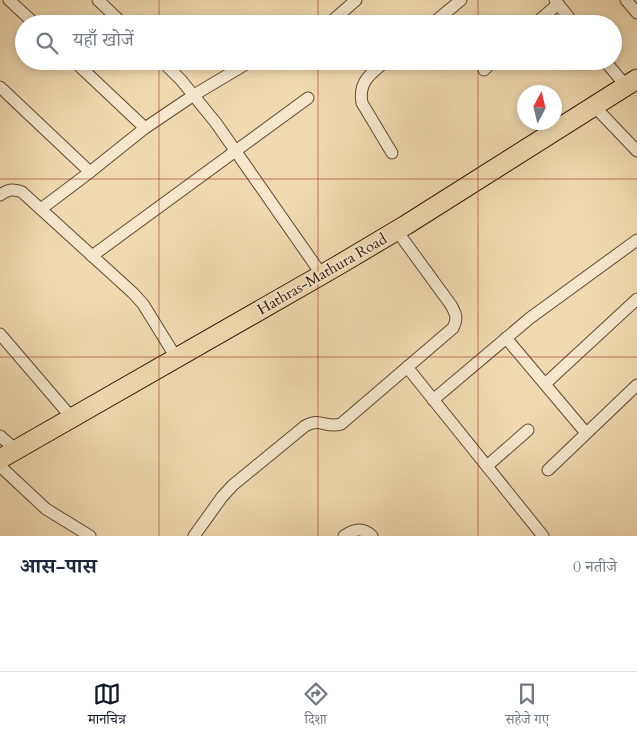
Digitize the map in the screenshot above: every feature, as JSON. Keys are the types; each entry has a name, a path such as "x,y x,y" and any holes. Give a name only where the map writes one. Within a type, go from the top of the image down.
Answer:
{"highway":[{"name":"Hathras-Mathura Road","path":"8,454 322,275 397,230 631,82"}],"street":[{"path":"9,0 25,15"},
{"path":"98,0 114,15"},
{"path":"339,15 356,0"},
{"path":"443,15 461,0"},
{"path":"626,0 637,13"},
{"path":"544,15 556,2 567,15"},
{"path":"84,70 145,128"},
{"path":"171,70 216,123 322,275"},
{"path":"41,209 145,128 236,70"},
{"path":"376,70 362,84 360,95 362,103 392,153"},
{"path":"616,70 631,82"},
{"path":"0,87 90,172"},
{"path":"92,256 308,98"},
{"path":"594,106 637,151"},
{"path":"0,181 4,193 16,190 22,192 143,304 177,359"},
{"path":"194,536 222,496 233,485 305,426 312,422 336,426 341,424 452,328 456,322 456,315 451,305 397,230"},
{"path":"433,400 530,318 637,240"},
{"path":"545,384 637,298"},
{"path":"0,334 72,418"},
{"path":"506,338 586,433"},
{"path":"407,367 541,535"},
{"path":"548,470 637,385"},
{"path":"487,466 528,430"},
{"path":"0,436 8,454"},
{"path":"0,466 46,509 90,536"},
{"path":"344,536 358,529 364,530 372,536"}]}
